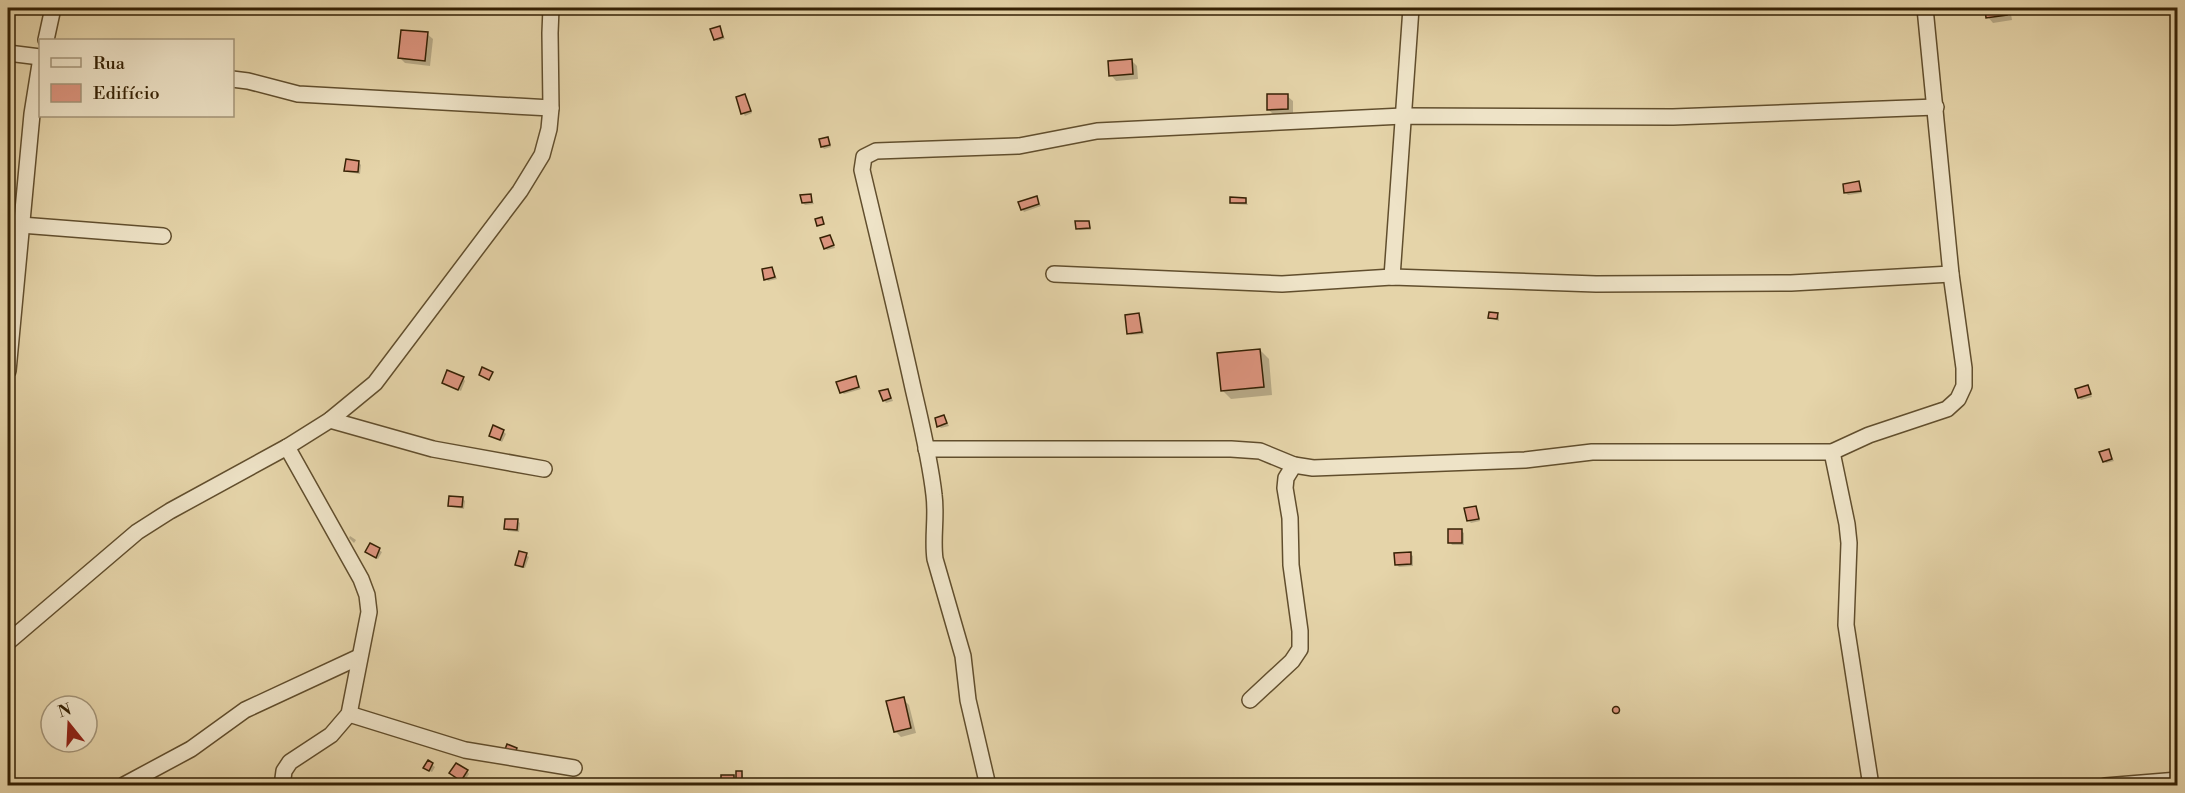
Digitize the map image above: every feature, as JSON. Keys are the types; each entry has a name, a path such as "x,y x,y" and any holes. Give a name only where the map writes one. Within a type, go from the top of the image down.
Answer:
{"street":[{"path":"46,39 53,8"},
{"path":"8,642 137,532 170,511 287,447 330,420 375,383 520,191 542,155 549,129 551,108 551,8"},
{"path":"1392,277 1411,8"},
{"path":"926,449 1231,449 1260,451 1294,465 1313,468 1525,460 1592,452 1832,452 1869,435 1947,409 1959,399 1964,387 1964,368 1951,274 1925,8"},
{"path":"8,53 39,57"},
{"path":"8,371 14,224 39,70"},
{"path":"234,79 298,94 551,108"},
{"path":"988,786 968,700 963,656 933,544 934,496 926,449 862,170 864,157 876,151 1019,146 1097,131 1403,116 1673,117 1936,107"},
{"path":"14,224 163,236"},
{"path":"1054,274 1282,284 1392,277 1596,284 1791,283 1951,274"},
{"path":"330,420 433,449 544,469"},
{"path":"282,786 284,771 290,762 331,735 349,714 369,612 367,595 361,579 287,447"},
{"path":"1832,452 1847,524 1846,625 1870,786"},
{"path":"1250,700 1292,661 1300,649 1286,488 1286,478 1294,465"},
{"path":"124,785 191,749 245,710 359,657"},
{"path":"349,714 465,750 574,768"},
{"path":"2105,786 2178,780"}],"building":[{"path":"1985,8 2006,8 2007,15 1986,18"},
{"path":"720,26 723,37 714,40 710,29"},
{"path":"401,30 428,32 425,61 398,58"},
{"path":"1132,59 1133,74 1109,76 1108,61"},
{"path":"745,94 751,111 741,114 736,97"},
{"path":"1267,94 1288,94 1288,109 1267,110"},
{"path":"828,137 830,145 821,147 819,139"},
{"path":"346,159 359,161 358,172 344,171"},
{"path":"1859,181 1861,191 1844,193 1843,184"},
{"path":"811,194 812,202 802,203 800,195"},
{"path":"1037,196 1039,204 1021,210 1018,202"},
{"path":"1230,197 1246,198 1246,203 1230,203"},
{"path":"822,217 824,224 817,226 815,219"},
{"path":"1075,221 1089,221 1090,228 1076,229"},
{"path":"830,235 834,245 824,249 820,238"},
{"path":"772,267 775,277 764,280 762,269"},
{"path":"1489,312 1498,313 1497,319 1488,318"},
{"path":"1139,313 1142,332 1127,334 1125,315"},
{"path":"1260,349 1264,387 1221,391 1217,353"},
{"path":"482,367 493,372 489,380 479,375"},
{"path":"447,370 464,377 458,390 442,383"},
{"path":"856,376 859,387 840,393 836,382"},
{"path":"2088,385 2091,394 2078,398 2075,389"},
{"path":"888,389 891,398 883,401 879,391"},
{"path":"944,415 947,423 937,427 935,418"},
{"path":"493,425 504,430 500,440 489,436"},
{"path":"2109,449 2112,459 2103,462 2099,452"},
{"path":"449,496 463,497 462,507 448,506"},
{"path":"1476,506 1479,519 1467,521 1464,508"},
{"path":"505,519 518,519 517,530 504,529"},
{"path":"1448,529 1462,529 1462,543 1448,543"},
{"path":"370,543 380,548 376,558 365,552"},
{"path":"519,551 527,553 523,567 515,565"},
{"path":"1411,552 1411,564 1395,565 1394,553"},
{"path":"904,697 911,728 894,732 886,701"},
{"path":"1616,706 1620,710 1616,714 1612,710"},
{"path":"507,744 517,748 514,756 504,752"},
{"path":"428,760 433,763 429,771 423,768"},
{"path":"456,763 468,770 461,781 449,773"},
{"path":"736,771 742,771 742,781 736,781"},
{"path":"721,775 734,775 734,782 721,783"}]}
